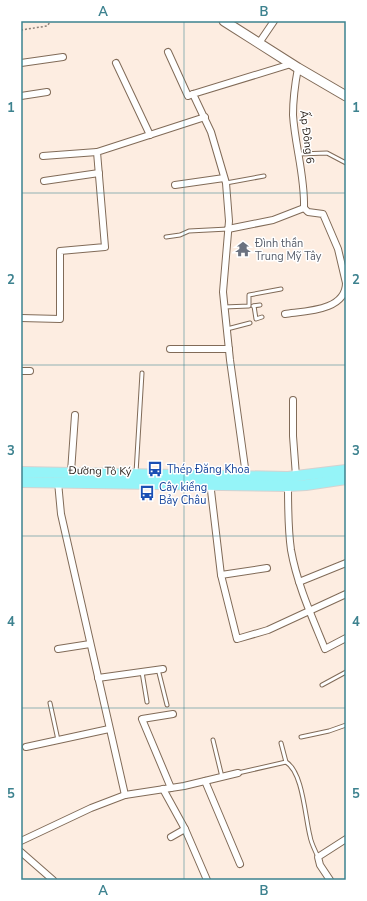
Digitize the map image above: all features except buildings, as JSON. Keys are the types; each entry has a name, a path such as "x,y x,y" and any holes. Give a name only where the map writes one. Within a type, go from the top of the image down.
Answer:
{"main road":[{"path":"224,21 294,66 346,96"},
{"name":"Đường Tô Ký","path":"21,482 247,480 346,470"},
{"name":"Đường Tô Ký","path":"21,472 136,473 210,480"},
{"name":"Đường Tô Ký","path":"247,480 288,486 346,479"}],"street":[{"path":"259,43 274,21"},
{"path":"168,52 188,96 228,82 294,66"},
{"path":"21,63 62,58"},
{"path":"116,63 150,135"},
{"name":"Ấp Đông 6","path":"294,66 293,116 304,188 304,208"},
{"path":"21,96 47,92"},
{"path":"193,94 205,118 225,180 228,229 223,292 224,307 247,480"},
{"path":"43,156 97,152 205,118"},
{"path":"21,318 60,319 60,251 105,247 97,152"},
{"path":"44,181 98,174"},
{"path":"175,185 225,180"},
{"path":"228,229 273,220 304,208 308,212 323,214 338,249 346,283 346,292 342,297 324,308 285,314"},
{"path":"170,349 229,349"},
{"path":"21,371 30,371"},
{"path":"293,400 293,436 296,476"},
{"path":"71,472 75,415"},
{"path":"210,480 221,575 237,639 268,630 310,612 346,594"},
{"path":"58,482 61,514 125,795"},
{"path":"288,486 288,522 291,551 299,582 310,612 325,649 346,638"},
{"path":"299,582 346,562"},
{"path":"221,575 267,568"},
{"path":"58,649 90,644"},
{"path":"98,678 161,669"},
{"path":"171,788 142,719 173,714"},
{"path":"26,747 109,729"},
{"path":"21,841 91,808 125,795 171,788 238,773"},
{"path":"205,781 240,864"},
{"path":"163,789 185,829 207,880"},
{"path":"171,837 185,829"},
{"path":"330,880 320,865 318,857 346,840"},
{"path":"21,852 49,879"}],"lane":[{"path":"299,154 328,153 346,163"},
{"path":"225,180 264,176"},
{"path":"166,236 180,235 188,231 228,229"},
{"path":"249,306 250,295 281,289"},
{"path":"224,307 260,305"},
{"path":"254,306 256,319 262,317"},
{"path":"226,329 250,323"},
{"path":"136,473 142,373"},
{"path":"161,669 167,705"},
{"path":"142,672 147,702"},
{"path":"322,685 346,672"},
{"path":"50,703 58,740"},
{"path":"302,737 329,731 346,725"},
{"path":"214,740 222,777"},
{"path":"281,743 286,762 292,766 300,785 310,839 318,857"},
{"path":"238,773 286,762"}],"path":[{"path":"21,30 47,26 51,21"}],"place":[{"name":"Đình thần Trung Mỹ Tây","path":"243,249"},
{"name":"Thép Đăng Khoa","path":"155,469"},
{"name":"Cây kiểng Bảy Châu","path":"147,493"}]}
